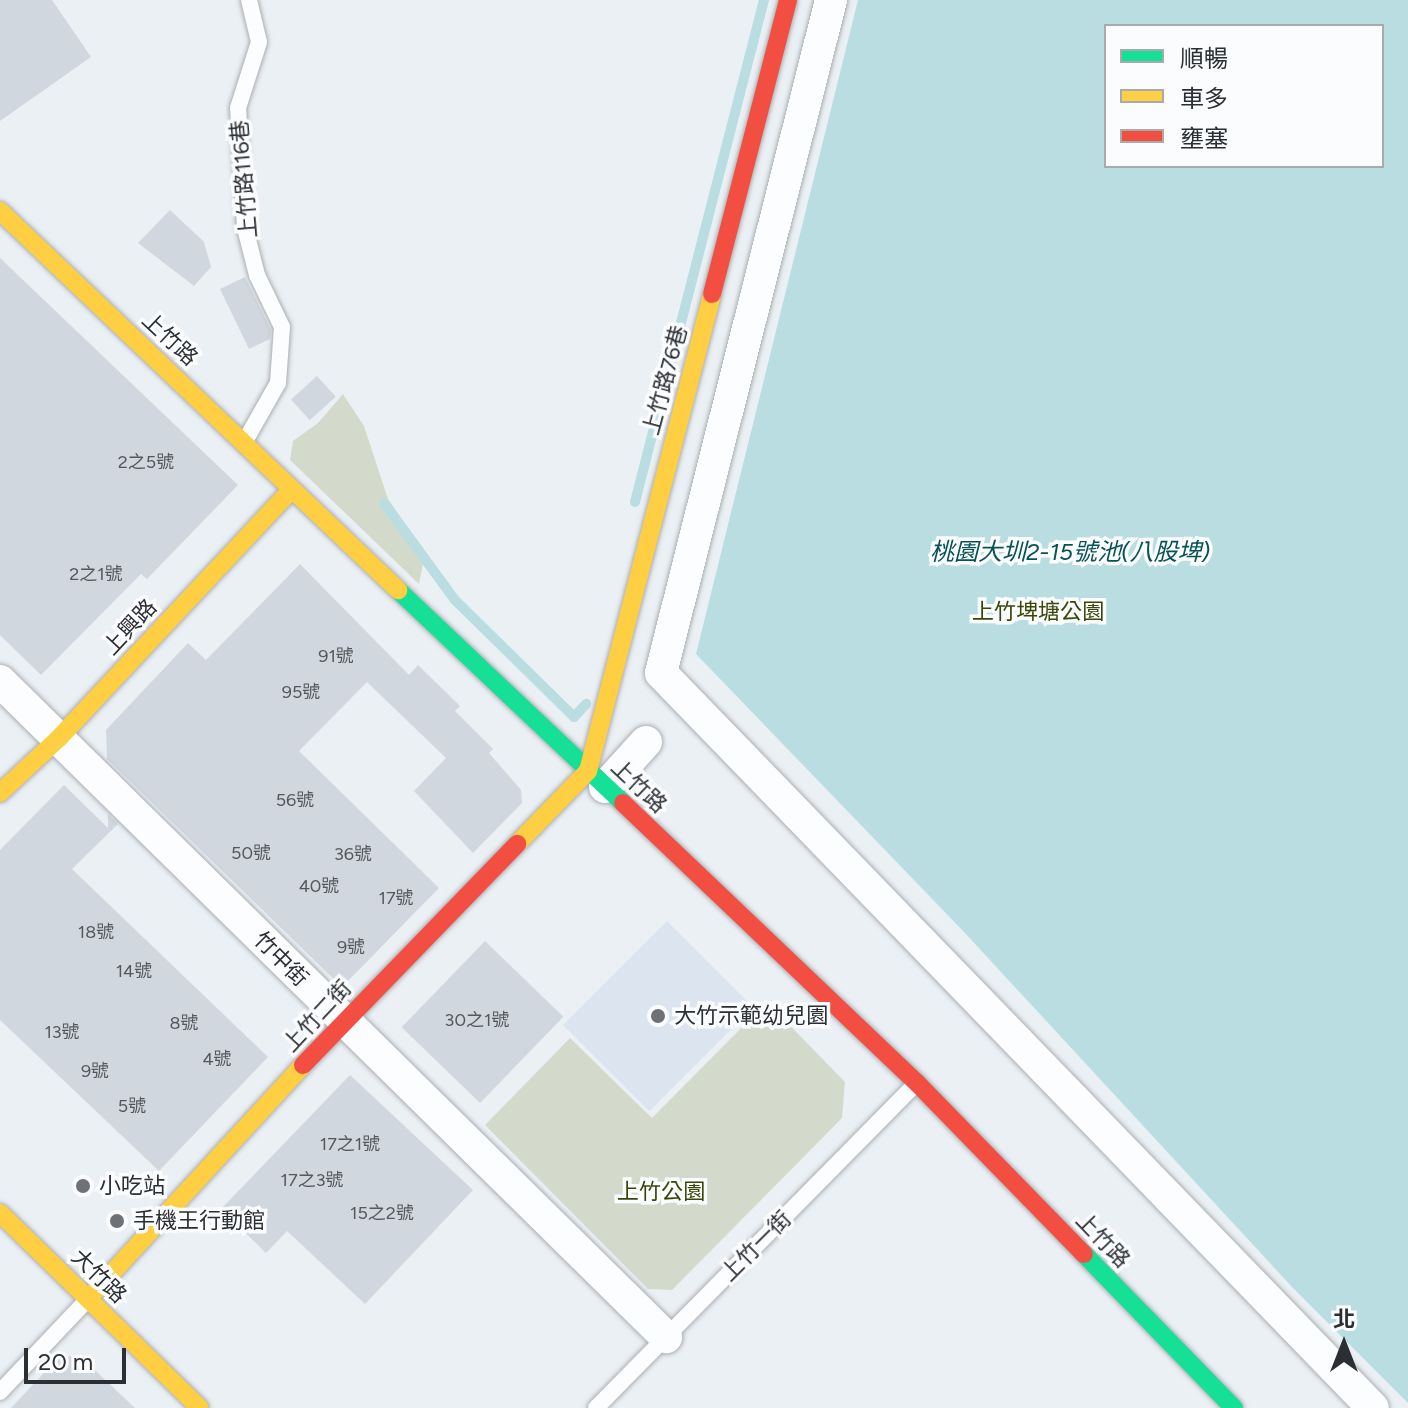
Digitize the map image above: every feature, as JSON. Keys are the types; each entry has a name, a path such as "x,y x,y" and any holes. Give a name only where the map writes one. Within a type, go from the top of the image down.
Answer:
{"street":[{"name":"上竹路76巷","path":"597,779 788,0"},
{"path":"831,0 661,673 1373,1408"},
{"name":"上竹路","path":"0,211 917,1083 1234,1408"},
{"name":"上興路","path":"0,793 59,738 292,489"},
{"name":"竹中街","path":"0,681 666,1337"},
{"path":"597,779 646,742"},
{"name":"上竹二街","path":"88,1299 343,1022 597,779"},
{"name":"大竹路","path":"0,1213 200,1408"}],"lane":[{"name":"上竹路116巷","path":"244,442 278,383 282,327 257,275 245,228 238,108 259,42 249,0"},
{"name":"上竹一街","path":"596,1408 917,1083"},
{"path":"0,1392 88,1299"}],"shaded area":[{"name":"大竹示範幼兒園","path":"667,921 753,1007 649,1111 563,1025"}],"green space":[{"path":"343,394 364,426 388,499 425,553 419,584 290,460 293,441 318,423"},
{"name":"上竹公園","path":"767,1002 845,1082 842,1118 672,1290 648,1289 485,1125 570,1038 652,1118"}],"water":[{"name":"桃園大圳2-15號池(八股埤)","path":"858,0 1408,0 1408,1403 1292,1287 965,933 696,654"}],"building":[{"path":"0,0 52,0 91,57 0,121"},
{"path":"170,210 204,242 211,267 194,286 138,243"},
{"path":"0,258 238,485 147,579 141,574 41,675 0,635"},
{"path":"245,277 271,330 270,339 249,349 220,289"},
{"path":"317,376 336,397 310,420 291,399"},
{"path":"300,564 409,675 418,665 460,706 455,711 493,749 489,753 521,790 522,803 473,853 414,791 446,758 367,682 299,751 439,888 342,987 107,759 106,730 188,643 206,660"},
{"path":"64,785 108,828 108,814 118,824 72,869 268,1057 159,1171 0,1020 0,850"},
{"path":"485,941 563,1017 480,1103 402,1027"},
{"path":"350,1075 473,1190 365,1304 287,1231 266,1253 221,1209"},
{"path":"79,1355 135,1408 11,1408 58,1358"}],"waterway":[{"path":"635,502 764,0"},
{"path":"384,503 455,600 574,717 586,704"}],"traffic: fast":[{"path":"398,590 623,803"},
{"path":"1084,1254 1234,1408"}],"traffic: slow":[{"path":"0,211 398,590"},
{"path":"517,844 588,771 712,294"},
{"path":"0,793 59,738 292,489"},
{"path":"88,1299 303,1065"},
{"path":"0,1213 200,1408"}],"traffic: jam":[{"path":"712,294 788,0"},
{"path":"623,803 917,1083 1084,1254"},
{"path":"303,1065 517,844"}],"place":[{"name":"大竹示範幼兒園","path":"658,1016"},
{"name":"小吃站","path":"83,1186"},
{"name":"手機王行動館","path":"117,1221"}],"park label":[{"name":"上竹埤塘公園","path":"1038,612"}]}
